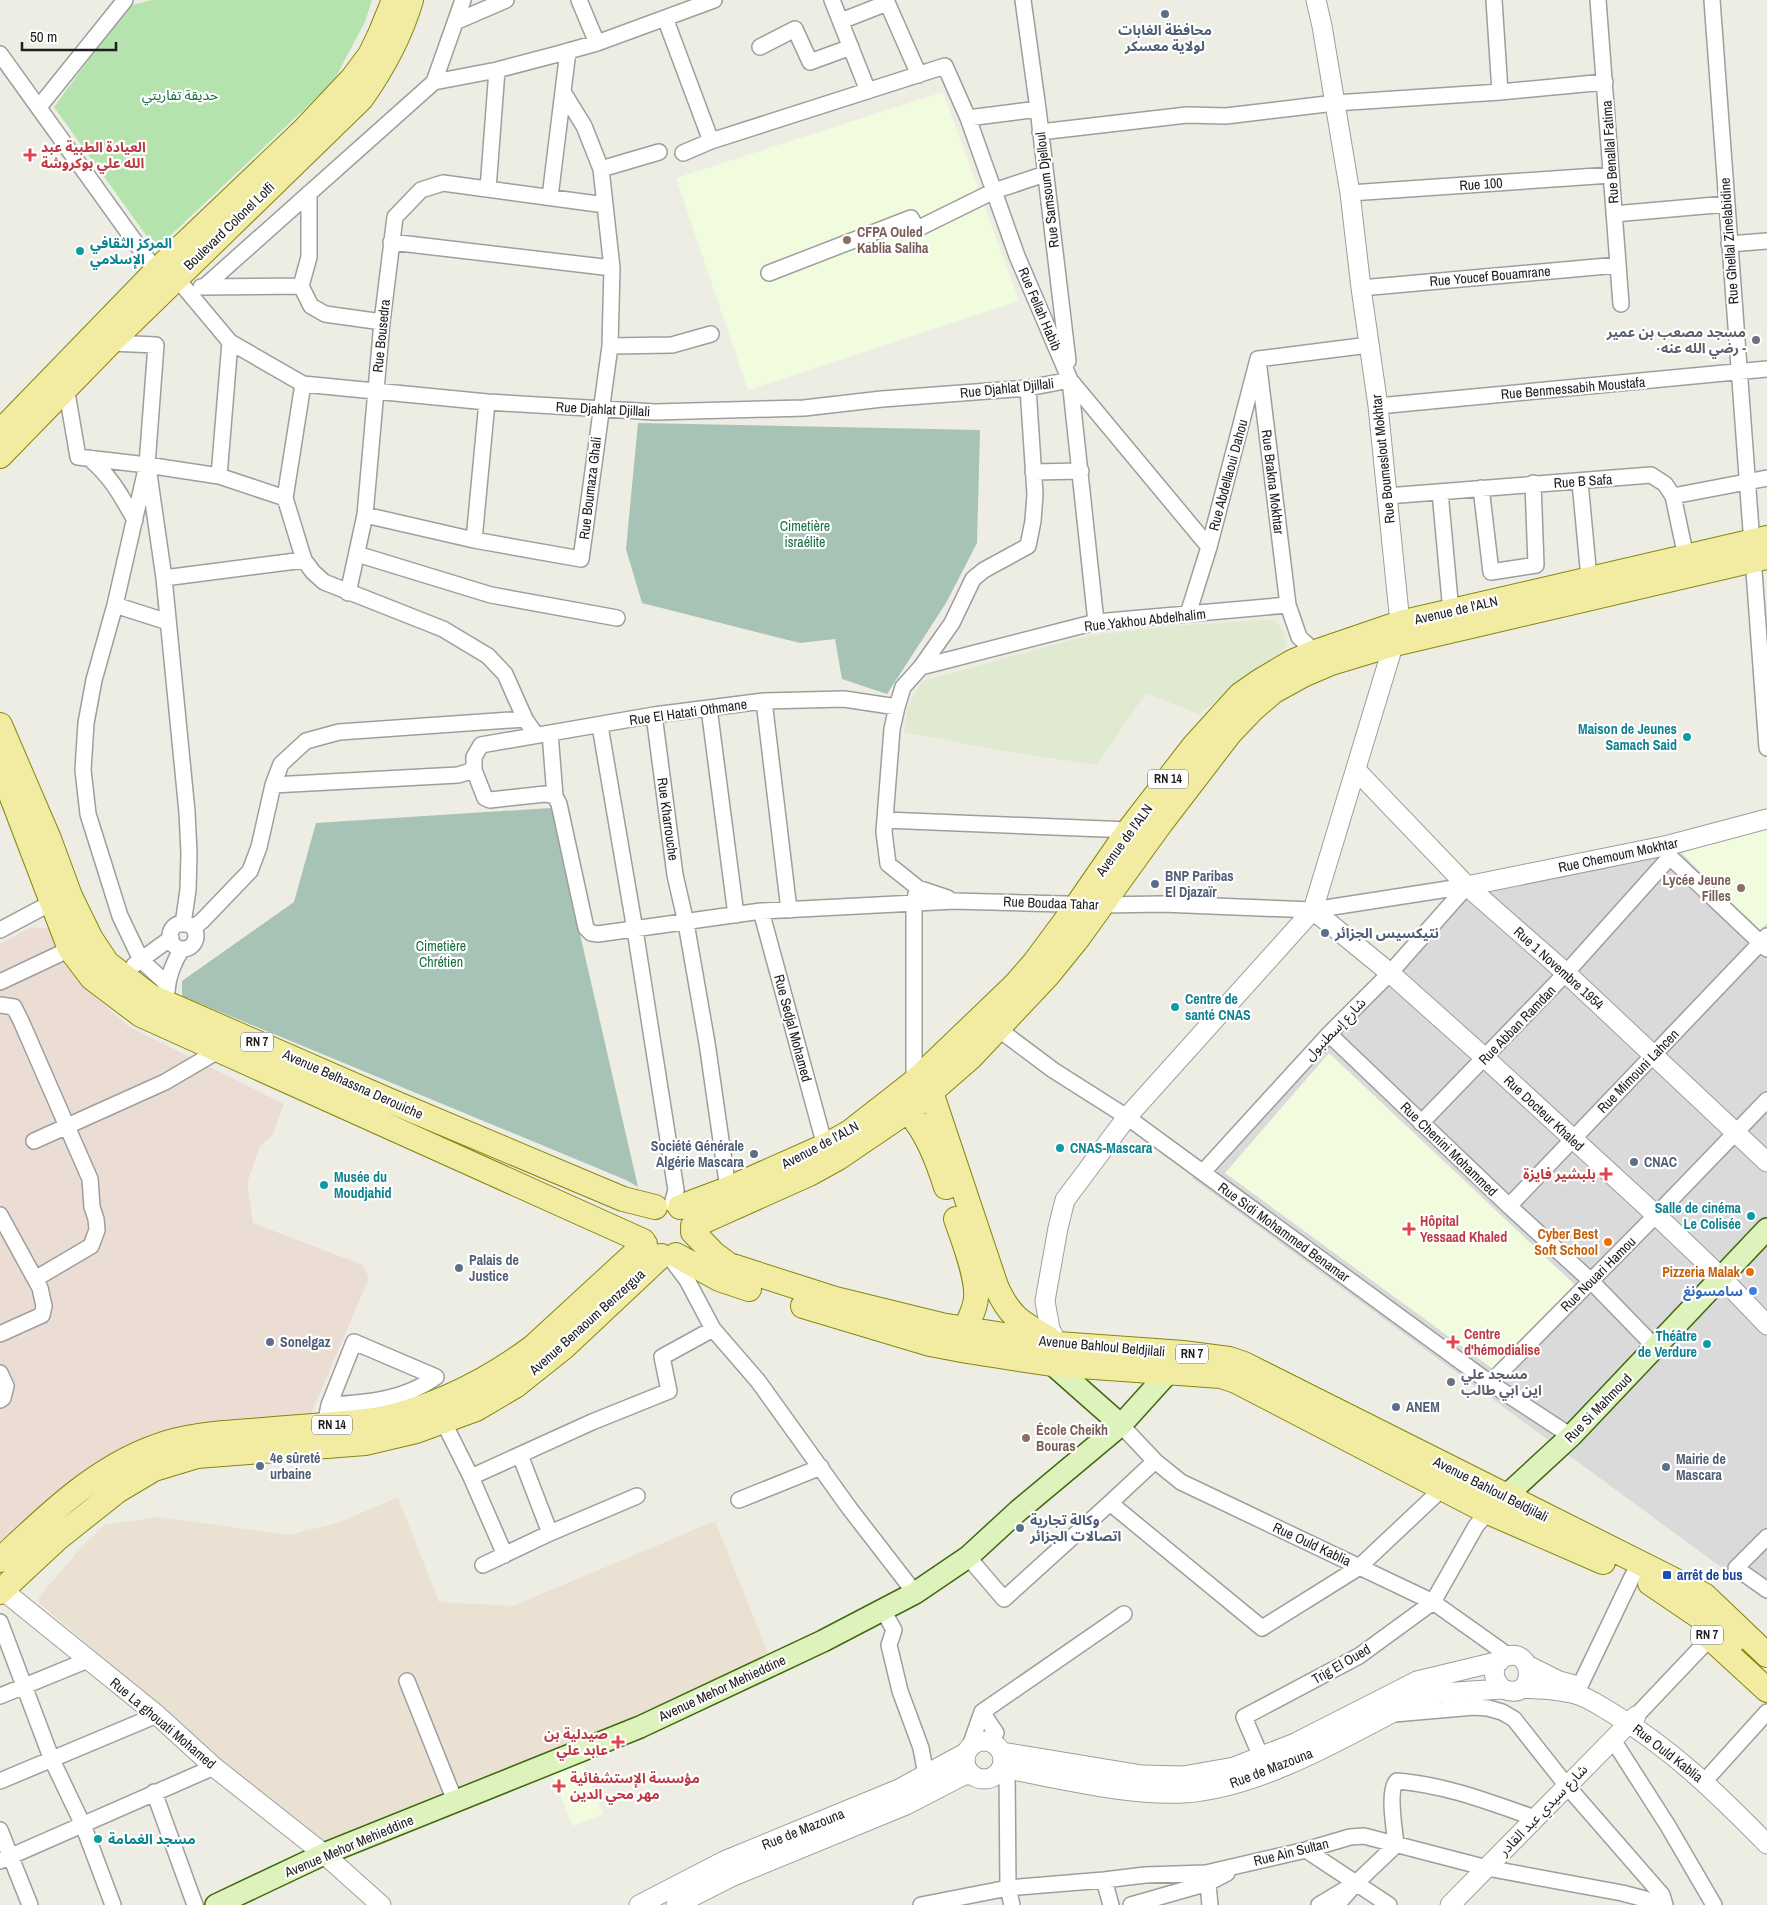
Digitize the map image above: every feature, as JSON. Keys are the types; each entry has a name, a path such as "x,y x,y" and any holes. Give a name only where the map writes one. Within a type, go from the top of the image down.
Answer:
{"main road":[{"name":"Boulevard Colonel Lotfi","path":"0,432 8,415 172,279 303,131 352,79 370,55 382,32 394,0"},
{"name":"Boulevard Colonel Lotfi","path":"0,456 172,279 361,99 391,53 406,19 411,0"},
{"name":"Avenue de l'ALN","path":"678,1215 728,1189 825,1146 970,1058 1048,975 1230,733 1274,691 1303,674 1451,612 1589,578 1686,557 1759,549"},
{"name":"Avenue de l'ALN","path":"678,1215 809,1174 831,1162 908,1111 922,1087 1035,962 1129,830 1193,748 1240,695 1292,662 1314,652 1759,549"},
{"name":"Avenue Belhassna Derouiche","path":"0,725 49,839 70,896 106,963 119,974 150,996 167,994 237,1034 388,1100 623,1199 678,1215"},
{"name":"Avenue Belhassna Derouiche","path":"0,766 70,949 92,978 141,1016 659,1250"},
{"path":"922,1087 1004,1305 1055,1354 1121,1425"},
{"path":"908,1111 923,1131 938,1162 975,1281 976,1298 966,1340"},
{"path":"678,1215 691,1242 685,1250 659,1250 641,1225 644,1218 678,1215"},
{"name":"Avenue Bahloul Beldjilali","path":"678,1215 714,1254 729,1266 835,1299 941,1325 966,1340"},
{"name":"Rue Si Mahmoud","path":"1488,1512 1507,1497 1571,1436 1767,1229"},
{"name":"Avenue Bahloul Beldjilali","path":"659,1250 718,1279 930,1344 966,1340 1168,1373 1221,1376 1236,1381 1444,1487 1488,1512 1647,1577 1704,1595 1767,1655"},
{"name":"Avenue Benaoum Benzergua","path":"0,1560 50,1514 94,1478 155,1446 181,1439 235,1432 327,1415 376,1420 399,1415 452,1396 484,1380 516,1360 659,1250"},
{"name":"Avenue Benaoum Benzergua","path":"1,1590 58,1538 117,1491 154,1469 197,1456 364,1443 416,1431 476,1409 515,1386 564,1347 659,1250"},
{"name":"Avenue Bahloul Beldjilali","path":"1055,1354 1182,1353 1229,1359 1244,1364 1507,1497 1647,1577 1743,1647 1767,1672"},
{"name":"Avenue Mehor Mehieddine","path":"216,1905 324,1854 640,1727 816,1644 915,1592 968,1557 1018,1511 1121,1425 1168,1373 1182,1353"},
{"name":"Avenue Bahloul Beldjilali","path":"1647,1577 1767,1690"}],"street":[{"path":"38,107 125,0"},
{"path":"204,287 434,82 463,0"},
{"path":"455,22 506,0"},
{"path":"579,0 597,43"},
{"path":"434,82 497,70 597,43 714,0"},
{"path":"832,0 868,91"},
{"name":"Rue Samsoum Djelloul","path":"1023,0 1038,109 1070,380"},
{"name":"Rue Boumeslout Mokhtar","path":"1313,910 1397,634 1378,406 1350,193 1316,0"},
{"path":"1494,0 1500,92"},
{"name":"Rue Benallal Fatima","path":"1598,0 1621,304"},
{"name":"Rue Ghellal Zinelabidine","path":"1712,0 1747,482 1759,549 1767,748"},
{"path":"683,153 711,142 919,75 886,2 840,21"},
{"path":"665,18 711,142"},
{"path":"760,47 795,29 810,62 851,47"},
{"path":"550,197 568,51"},
{"name":"Rue Djahlat Djillali","path":"0,54 38,107 172,279 230,342 303,384 487,402 655,412 804,408 882,398 1028,388 1070,380"},
{"name":"Rue Fellah Habib","path":"919,75 944,66 968,118 1017,256 1070,380 1096,622"},
{"path":"497,70 488,189 605,205"},
{"path":"1040,132 1187,115 1226,116 1335,103 1500,92 1605,82"},
{"name":"Rue Boumaza Ghali","path":"474,540 581,559 610,346 612,268 601,169 584,126 562,92"},
{"path":"968,118 1038,109"},
{"path":"601,169 659,152"},
{"path":"769,273 911,218 917,229 994,191 1045,174"},
{"name":"Rue 100","path":"1350,193 1611,175"},
{"name":"Rue Bousedra","path":"348,593 365,515 382,322 395,217 421,190 443,183 488,189"},
{"path":"309,193 309,257 301,286 311,306 325,314 382,322"},
{"path":"1614,214 1726,204"},
{"path":"1729,244 1767,241"},
{"path":"391,242 612,268"},
{"name":"Rue Youcef Bouamrane","path":"1362,288 1618,264"},
{"path":"172,279 204,287 301,286"},
{"path":"610,346 672,345 711,334"},
{"path":"219,476 230,342"},
{"path":"110,343 156,345 147,465 115,605 94,680 86,723 83,770 88,814 120,916 141,960 167,994"},
{"path":"1258,359 1369,345"},
{"name":"Rue Abdellaoui Dahou","path":"1209,547 1258,359"},
{"name":"Rue Brakna Mokhtar","path":"1258,359 1288,605"},
{"name":"Rue Benmessabih Moustafa","path":"1378,406 1767,369"},
{"name":"Rue Abdellaoui Dahou","path":"1070,380 1209,547"},
{"path":"273,785 458,775 474,770 485,798 490,800 545,794 555,796 543,734 525,719 505,674 488,656 443,630 324,582 304,560 285,498 303,384"},
{"path":"66,387 78,457 219,476 285,498"},
{"path":"954,900 918,888 888,864 884,832 892,729 904,687 921,667 952,623 973,579 984,570 1028,546 1033,521 1035,494 1028,388"},
{"path":"365,515 474,540 487,402"},
{"path":"89,458 104,471 114,484 134,520"},
{"path":"147,465 164,578 188,837 188,926 195,940 190,947 182,949 174,945 171,938 172,929 188,926 202,921 250,871 259,847 273,785 281,764 306,741 339,732 525,719"},
{"path":"1033,472 1081,471"},
{"name":"Rue B Safa","path":"1387,496 1652,475 1665,484 1673,496"},
{"path":"1686,557 1673,496 1767,478"},
{"path":"1580,482 1589,578"},
{"path":"1481,488 1491,572 1536,565 1533,484"},
{"path":"1440,492 1451,612"},
{"path":"1188,614 1209,547"},
{"path":"357,554 491,594 617,618"},
{"path":"164,578 304,560"},
{"path":"115,605 168,622"},
{"path":"1288,605 1299,637 1314,652"},
{"name":"Rue Yakhou Abdelhalim","path":"921,667 1096,622 1288,605"},
{"name":"Rue El Hatati Othmane","path":"474,770 474,758 481,745 600,726 654,715 764,701 844,699 897,707"},
{"path":"764,701 789,910"},
{"path":"709,708 736,915"},
{"name":"Rue Kharrouche","path":"654,715 676,875 707,1043 728,1189"},
{"path":"600,726 635,930 676,1190 678,1215"},
{"name":"Rue 1 Novembre 1954","path":"1356,770 1467,886 1566,972 1767,1162"},
{"name":"Rue Boudaa Tahar","path":"555,796 559,804 586,928 591,933 598,934 760,911 914,904 954,900 1102,905 1162,904 1313,910 1467,886"},
{"name":"Rue Chemoum Mokhtar","path":"1467,886 1670,851 1767,819"},
{"path":"885,820 1129,830"},
{"path":"1670,851 1765,942"},
{"name":"Rue Abban Ramdan","path":"1421,1123 1566,972 1670,851"},
{"name":"شارع إسطنبول","path":"1203,1172 1329,1034 1390,973 1467,886"},
{"path":"918,888 914,904 922,1087"},
{"path":"0,930 52,903"},
{"path":"1055,1354 1045,1301 1065,1200 1127,1116 1313,910"},
{"name":"Rue Docteur Khaled","path":"1313,910 1390,973 1485,1058 1656,1215 1721,1277 1767,1325"},
{"name":"Rue Sedjal Mohamed","path":"760,911 825,1146"},
{"path":"119,974 171,938"},
{"name":"Rue Mimouni Lahcen","path":"1509,1206 1765,942"},
{"path":"0,982 70,949"},
{"path":"167,994 168,977 175,959 182,949"},
{"path":"0,1005 14,1007 90,1179 92,1207 96,1220 97,1230 91,1246 35,1279"},
{"name":"Rue Sidi Mohammed Benamar","path":"997,1028 1053,1070 1127,1116 1490,1383 1571,1436"},
{"path":"34,1141 165,1082 220,1051 237,1034"},
{"name":"Rue Chenini Mohammed","path":"1329,1034 1509,1206 1591,1281 1656,1348"},
{"name":"Rue Nouari Hamou","path":"1490,1383 1767,1100"},
{"path":"0,1215 40,1288 44,1306 42,1315 0,1334"},
{"path":"659,1250 687,1280 713,1329 758,1381 850,1509 915,1592"},
{"path":"471,1477 592,1422 669,1391 662,1357 713,1329"},
{"path":"354,1342 436,1377 422,1387 327,1415 354,1342"},
{"path":"0,1373 6,1386 3,1398 0,1400"},
{"path":"443,1421 471,1477 505,1555"},
{"name":"Rue Ould Kablia","path":"1121,1425 1154,1461 1181,1482 1433,1602 1504,1658"},
{"path":"520,1455 550,1533"},
{"path":"968,1557 1004,1599 1154,1461"},
{"path":"739,1500 820,1467"},
{"path":"1110,1503 1262,1628 1360,1566 1444,1487"},
{"path":"484,1565 550,1533 638,1496"},
{"path":"1433,1602 1476,1526 1488,1512"},
{"path":"1767,1536 1736,1568 1767,1590"},
{"path":"1577,1690 1647,1577"},
{"name":"Rue La ghouati Mohamed","path":"1,1590 157,1715 214,1767 324,1854 381,1905"},
{"name":"Trig El Oued","path":"1261,1757 1244,1717 1359,1656 1433,1602"},
{"path":"883,1610 894,1630 889,1645 900,1691 921,1748 926,1775"},
{"path":"1003,1764 991,1777 986,1779 971,1774 966,1763 968,1749 982,1712 1124,1614"},
{"path":"0,1622 52,1760 82,1825 113,1905"},
{"path":"1633,1720 1710,1638"},
{"path":"1504,1658 1519,1658 1527,1664 1529,1678 1522,1688 1512,1692 1502,1689 1495,1681 1494,1670 1504,1658"},
{"name":"Rue de Mazouna","path":"1003,1764 1142,1776 1183,1776 1234,1767 1295,1743 1417,1681 1504,1658"},
{"path":"0,1696 88,1660"},
{"name":"Rue Ould Kablia","path":"1527,1664 1577,1690 1589,1699 1633,1720 1691,1756 1767,1830"},
{"path":"407,1681 455,1801"},
{"name":"Rue Ould Kablia","path":"1522,1688 1559,1691 1577,1690"},
{"name":"Rue de Mazouna","path":"1003,1764 1140,1792 1185,1793 1239,1783 1253,1778 1302,1758 1422,1697 1440,1693 1502,1689"},
{"path":"1389,1714 1474,1707 1502,1712 1514,1719 1566,1786 1662,1895 1665,1905"},
{"path":"982,1712 996,1733"},
{"path":"1711,1774 1767,1712"},
{"path":"0,1781 157,1715"},
{"name":"Rue Ould Kablia","path":"1633,1720 1693,1772 1767,1844"},
{"name":"شارع سيدي عبد القادر","path":"1450,1905 1633,1720"},
{"path":"1613,1740 1668,1826 1714,1905"},
{"path":"968,1749 981,1741 994,1743 1003,1764 1008,1888 1012,1905"},
{"name":"Rue de Mazouna","path":"638,1905 724,1861 899,1789 968,1749"},
{"path":"5,1860 154,1792 214,1767"},
{"name":"Rue de Mazouna","path":"676,1905 731,1877 906,1805 964,1775 971,1774"},
{"path":"1337,1905 1356,1883 1396,1846 1392,1794 1397,1781 1467,1793 1535,1818"},
{"path":"154,1792 195,1905"},
{"path":"0,1830 5,1860 30,1905"},
{"name":"Rue Ain Sultan","path":"1207,1878 1243,1864 1306,1850 1350,1837 1364,1836 1396,1846 1487,1868 1622,1893 1644,1899 1655,1905"},
{"path":"1306,1850 1389,1905"},
{"path":"921,1905 1008,1888 1104,1880 1145,1874 1207,1878"},
{"path":"1132,1905 1207,1878"},
{"path":"1207,1878 1210,1905"},
{"path":"1104,1880 1111,1905"},
{"path":"1320,1905 1356,1883"},
{"path":"1611,1905 1622,1893"}],"shaded area":[{"name":"CFPA Ouled Kablia Saliha","path":"943,92 1019,301 748,390 676,178"},
{"path":"1274,619 1284,632 1286,648 1199,714 1146,693 1097,765 997,750 904,732 907,709 922,681 1086,636 1174,626"},
{"path":"1767,820 1767,1601 1192,1178 1468,877"},
{"name":"Lycée Jeune Filles","path":"1767,824 1767,923 1758,932 1682,853"},
{"path":"31,927 50,929 78,981 128,1026 284,1104 272,1136 260,1146 247,1183 253,1223 363,1265 369,1278 309,1419 166,1437 0,1547 0,944"},
{"name":"Hôpital Yessaad Khaled","path":"1329,1053 1575,1285 1493,1369 1225,1173"},
{"path":"398,1497 439,1602 513,1606 715,1521 770,1658 695,1692 322,1846 39,1603 39,1597 79,1550 104,1525 158,1517 289,1535 338,1523"},
{"path":"580,1757 603,1814 573,1826 549,1770"}],"green space":[{"name":"حديقة تفاريتي","path":"152,0 372,0 365,22 333,82 156,249 54,107 128,6"},
{"name":"Cimetière israélite","path":"638,423 980,430 977,543 946,603 887,694 842,679 835,639 800,643 642,603 626,549"},
{"name":"Cimetière Chrétien","path":"551,808 638,1187 626,1180 182,996 182,981 294,902 316,823"}],"place":[{"name":"محافظة الغابات لولاية معسكر","path":"1165,14"},
{"name":"العيادة الطبية عبد الله علي بوكروشة","path":"30,155"},
{"name":"CFPA Ouled Kablia Saliha","path":"847,240"},
{"name":"المركز الثقافي الإسلامي","path":"80,251"},
{"name":"مسجد مصعب بن عمير -رضي الله عنه -","path":"1756,340"},
{"name":"Maison de Jeunes Samach Said","path":"1687,737"},
{"name":"BNP Paribas El Djazaïr","path":"1155,884"},
{"name":"Lycée Jeune Filles","path":"1741,888"},
{"name":"نتيكسيس الجزائر","path":"1325,933"},
{"name":"Centre de santé CNAS","path":"1175,1007"},
{"name":"CNAS-Mascara","path":"1060,1148"},
{"name":"Société Générale Algérie Mascara","path":"754,1154"},
{"name":"CNAC","path":"1634,1162"},
{"name":"بلبشير فايزة","path":"1606,1174"},
{"name":"Musée du Moudjahid","path":"324,1185"},
{"name":"Salle de cinéma Le Colisée","path":"1751,1216"},
{"name":"Hôpital Yessaad Khaled","path":"1409,1229"},
{"name":"Cyber Best Soft School","path":"1608,1242"},
{"name":"Palais de Justice","path":"459,1268"},
{"name":"Pizzeria Malak","path":"1750,1272"},
{"name":"سامسونغ","path":"1753,1291"},
{"name":"Sonelgaz","path":"270,1342"},
{"name":"Centre d'hémodialise","path":"1453,1342"},
{"name":"Théâtre de Verdure","path":"1707,1344"},
{"name":"مسجد علي اين ابي طالب","path":"1451,1382"},
{"name":"ANEM","path":"1396,1407"},
{"name":"École Cheikh Bouras","path":"1026,1438"},
{"name":"4e sûreté urbaine","path":"260,1466"},
{"name":"Mairie de Mascara","path":"1666,1467"},
{"name":"وكالة تجارية اتصالات الجزائر","path":"1020,1528"},
{"name":"arrêt de bus","path":"1667,1575"},
{"name":"صيدلية بن عابد علي","path":"618,1742"},
{"name":"مؤسسة الإستشفائية مهر محي الدين","path":"559,1786"},
{"name":"مسجد الغمامة","path":"98,1839"}]}
